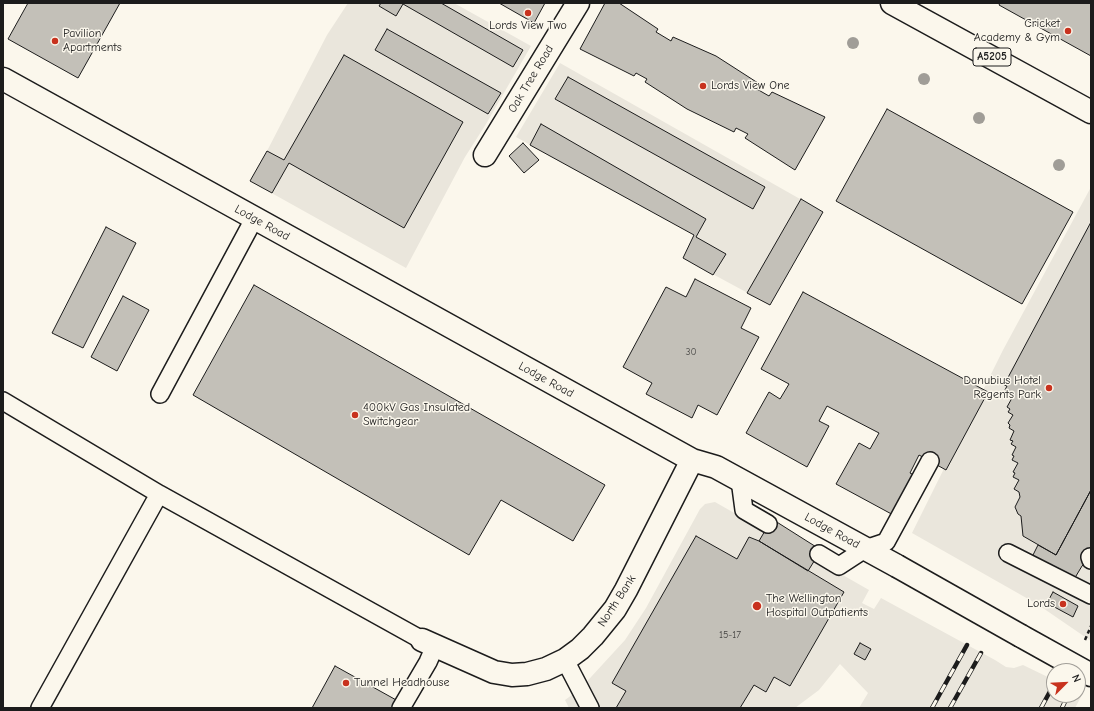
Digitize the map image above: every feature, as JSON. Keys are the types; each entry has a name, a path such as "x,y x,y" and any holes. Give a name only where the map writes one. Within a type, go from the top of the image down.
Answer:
{"main road":[{"name":"Oak Tree Road","path":"486,155 578,3"},
{"name":"A5205","path":"892,3 1091,112"},
{"name":"Lodge Road","path":"3,79 692,460 716,467 897,566 1091,675"},
{"name":"North Bank","path":"428,643 494,672 512,675 527,674 546,669 565,660 580,649 593,636 615,608 626,590 692,460"}],"lane":[{"path":"160,394 254,219"},
{"path":"3,400 159,494 428,643 428,662 401,708"},
{"path":"819,554 839,566 865,549 886,542 930,461"},
{"path":"740,480 744,510 768,524"},
{"path":"40,708 159,494"},
{"path":"1008,553 1091,594"},
{"path":"565,660 590,708"}],"path":[{"path":"1085,640 1091,626"}],"shaded area":[{"path":"348,3 454,3 531,46 465,157 406,268 250,181 327,35"},
{"path":"560,63 823,212 770,305 683,258 694,235 516,137"},
{"path":"1091,187 1091,641 1037,604 912,533 1003,350"},
{"name":"The Wellington Hospital Outpatients","path":"715,502 869,590 862,603 874,609 881,598 1006,667 1014,668 1023,665 1046,676 1046,703 1078,703 1075,708 859,708 868,693 840,664 819,690 795,708 569,708 565,700 580,689 625,640 646,608 700,509 705,504"}],"building":[{"name":"Pavilion Apartments","path":"28,3 120,3 78,78 8,39"},
{"path":"381,3 441,3 523,50 513,67 403,4 396,16 379,6"},
{"name":"Lords View Two","path":"499,3 545,3 534,23"},
{"name":"Lords View One","path":"605,3 619,3 658,29 656,32 671,41 673,37 716,56 758,83 755,88 769,96 772,92 825,117 795,170 745,138 748,134 736,128 734,132 687,109 645,82 647,79 636,73 634,76 580,49"},
{"name":"Cricket Academy & Gym","path":"1000,3 1091,3 1091,56 999,5"},
{"path":"387,29 501,93 488,114 375,50"},
{"path":"344,55 463,122 404,228 289,163 272,193 250,181 267,151 284,160"},
{"path":"568,77 765,187 753,209 555,99"},
{"path":"887,109 1073,212 1022,304 836,201"},
{"path":"541,124 706,219 696,237 726,254 713,275 683,258 694,235 530,145"},
{"path":"523,143 539,160 524,173 509,156"},
{"path":"801,199 823,212 770,305 747,293"},
{"name":"Danubius Hotel Regents Park","path":"1091,222 1091,490 1056,555 1023,536 1021,516 1018,514 1015,507 1020,497 1019,492 1014,489 1019,480 1013,477 1015,473 1013,472 1018,463 1012,460 1014,456 1012,455 1016,447 1011,444 1013,441 1010,440 1014,431 1009,428 1010,425 1008,423 1013,415 1008,412 1010,409 1007,407 1012,398 1008,396 1010,393 1005,390 1007,386 1004,385"},
{"path":"106,227 136,243 83,348 52,333"},
{"path":"695,279 751,308 741,328 759,337 717,415 698,405 692,418 646,394 652,383 623,367 666,287 686,297"},
{"name":"400kV Gas Insulated Switchgear","path":"254,285 605,485 573,541 501,500 469,555 193,395"},
{"path":"803,292 988,392 946,470 919,455 910,473 918,477 897,517 836,484 859,443 870,449 879,433 827,406 819,421 829,426 807,467 746,433 769,392 780,399 789,384 761,369"},
{"path":"123,296 149,310 117,371 91,357"},
{"path":"1091,490 1091,557 1082,566 1073,581 1031,559 1038,545 1056,555"},
{"path":"772,519 821,550 808,571 759,541"},
{"name":"The Wellington Hospital Outpatients","path":"696,536 737,559 749,537 759,541 844,592 790,686 774,677 766,692 754,685 740,708 616,708 626,691 612,683"},
{"name":"Lords","path":"1053,592 1078,606 1073,617 1047,603"},
{"path":"860,643 871,649 865,660 854,654"},
{"name":"Tunnel Headhouse","path":"335,666 398,701 394,708 312,708"}],"railway":[{"path":"932,708 967,645"},
{"path":"950,708 981,653"},
{"path":"1041,708 1046,699"},
{"path":"1062,708 1064,703"}],"place":[{"name":"Lords View Two","path":"528,13"},
{"name":"Cricket Academy & Gym","path":"1068,31"},
{"name":"Pavilion Apartments","path":"55,41"},
{"name":"Lords View One","path":"703,86"},
{"name":"Danubius Hotel Regents Park","path":"1049,388"},
{"name":"400kV Gas Insulated Switchgear","path":"355,415"},
{"name":"Lords","path":"1063,604"},
{"name":"The Wellington Hospital Outpatients","path":"757,606"},
{"name":"Tunnel Headhouse","path":"346,683"}]}
